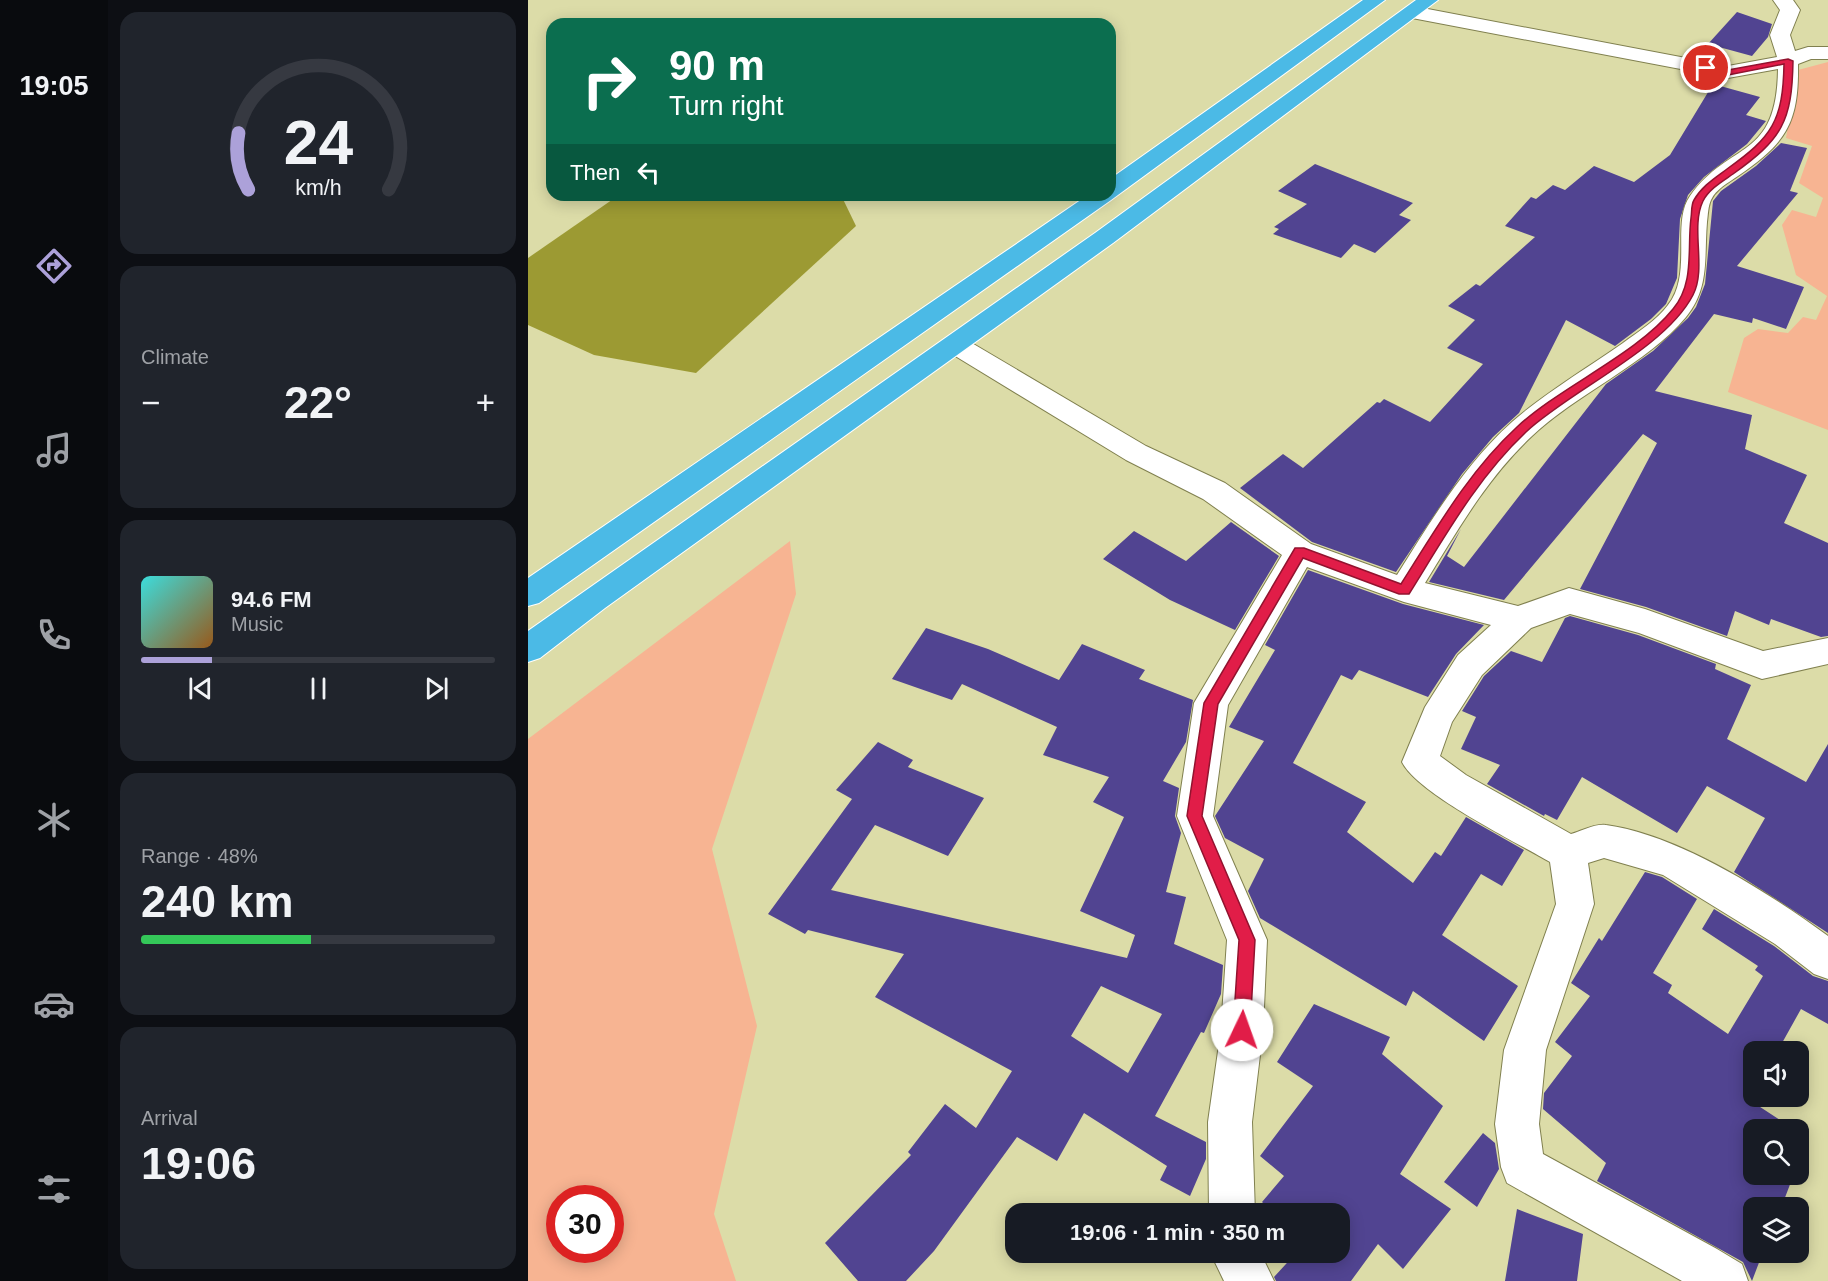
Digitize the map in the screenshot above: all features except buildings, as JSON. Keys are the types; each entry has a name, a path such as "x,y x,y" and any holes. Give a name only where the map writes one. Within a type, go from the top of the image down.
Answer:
{"highway":[{"path":"1116,186 1375,0"},
{"path":"528,649 594,599 956,345 1420,6"},
{"path":"528,594 1094,201"}],"street":[{"path":"1404,590 1463,496 1522,429 1650,336 1677,312 1689,293 1694,271 1693,243 1698,201 1709,186 1759,151 1776,132 1788,94 1788,61 1780,35 1790,10 1783,0"},
{"path":"1420,6 1728,72 1788,61 1808,52 1828,53"},
{"path":"956,345 1136,453 1214,491 1300,552 1404,590 1519,619"},
{"path":"1232,1203 1230,1122 1242,1030 1247,940 1195,816 1211,703 1300,552"},
{"path":"1828,651 1762,665 1645,622 1569,602 1519,619 1470,665 1437,717 1420,762 1453,786 1568,852 1604,841 1673,861 1789,931 1828,960"},
{"path":"1568,852 1575,904 1525,1050 1517,1124 1523,1167 1563,1193 1698,1263 1725,1281"},
{"path":"1240,1263 1251,1281"}],"shaded area":[{"path":"1828,62 1828,430 1728,392 1744,338 1758,329 1788,333 1803,317 1816,320 1827,296 1796,275 1782,225 1792,210 1816,217 1823,198 1799,183 1812,146 1786,138 1798,70"},
{"path":"610,201 844,201 856,226 696,373 594,355 528,325 528,258"},
{"path":"790,541 796,594 712,849 757,1026 714,1214 736,1281 528,1281 528,739"}],"route":[{"path":"1242,1030 1247,940 1195,816 1211,703 1300,552 1404,590 1463,496 1522,429 1650,336 1677,312 1689,293 1694,271 1693,243 1698,201 1709,186 1759,151 1776,132 1788,94 1788,61 1728,72 1706,68"}]}
